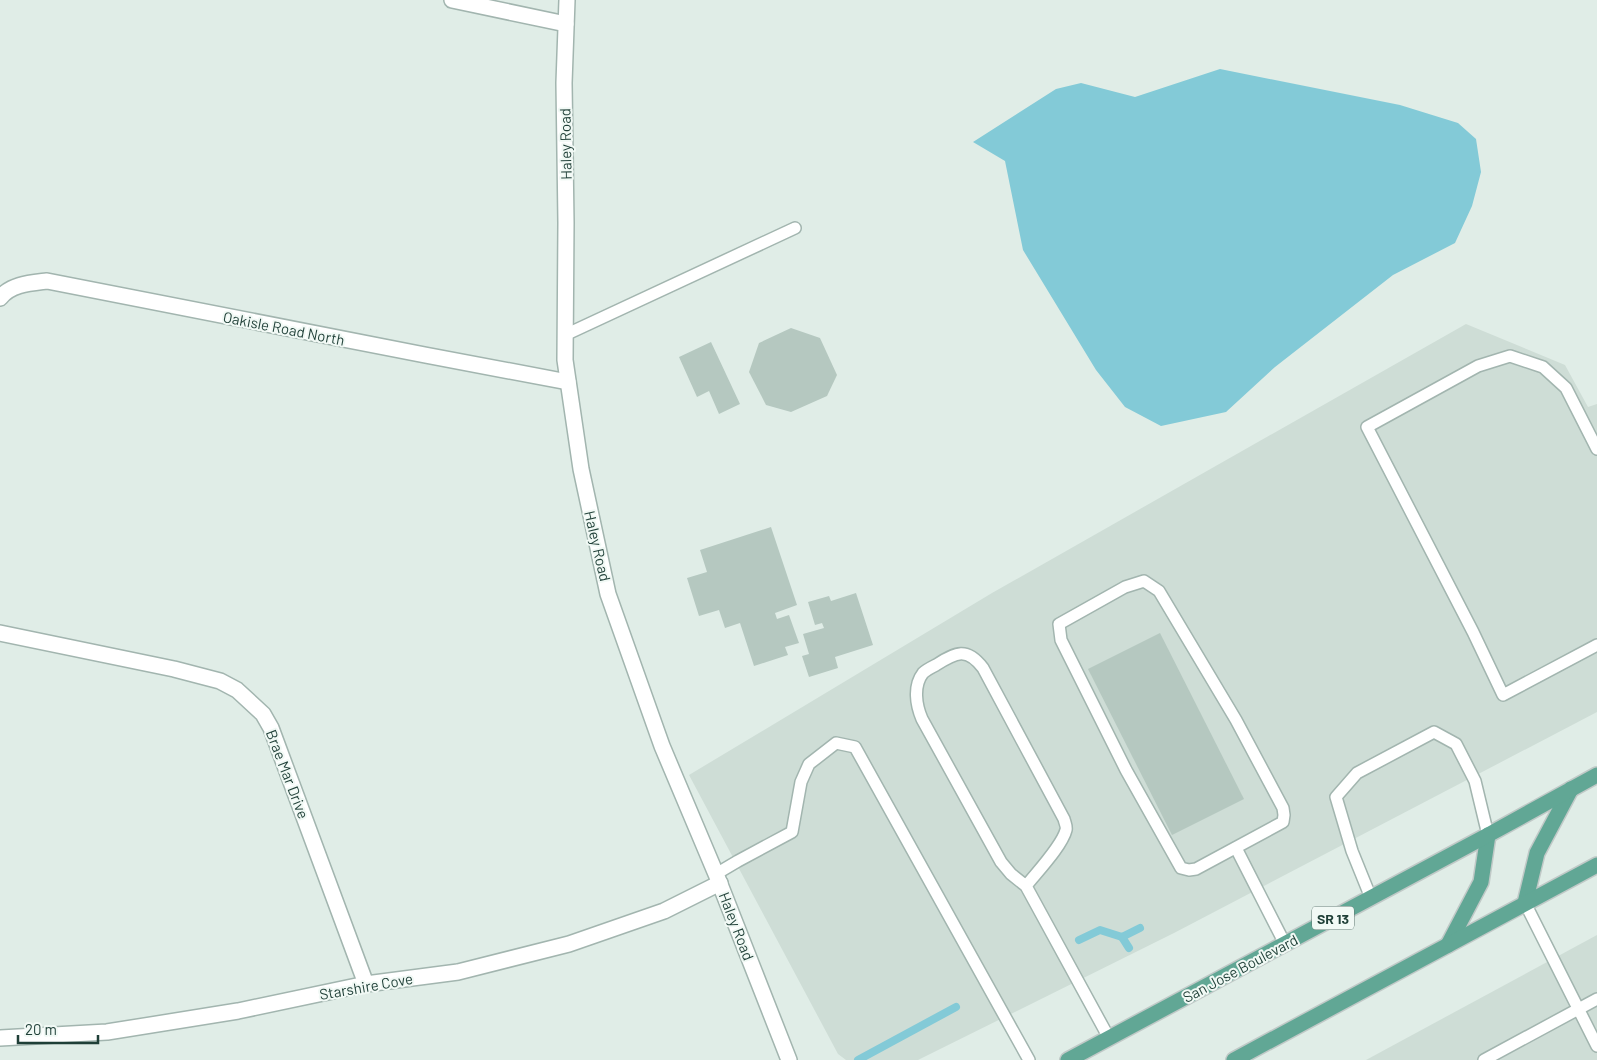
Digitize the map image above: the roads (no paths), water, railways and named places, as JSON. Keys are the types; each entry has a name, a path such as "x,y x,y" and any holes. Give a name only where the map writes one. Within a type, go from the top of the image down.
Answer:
{"main road":[{"name":"San Jose Boulevard","path":"1068,1060 1597,775"},
{"path":"1525,903 1537,853 1571,789"},
{"path":"1448,945 1481,882 1488,835"},
{"path":"1234,1060 1597,865"}],"street":[{"path":"452,0 566,24"},
{"name":"Haley Road","path":"567,0 564,83 565,360 580,469 608,594 662,746 718,879 789,1060"},
{"name":"Oakisle Road North","path":"1,296 20,284 48,281 568,382"},
{"name":"Brae Mar Drive","path":"0,633 174,669 220,681 237,690 263,714 271,728 313,838 366,984"},
{"name":"Starshire Cove","path":"0,1038 107,1032 238,1011 366,984 458,972 569,944 664,911 718,879"}],"lane":[{"path":"565,335 795,228"},
{"path":"1597,449 1566,388 1543,367 1510,356 1478,366 1367,427 1473,632 1503,695 1597,645"},
{"path":"1144,581 1160,591 1236,720 1282,808 1283,822 1236,848 1196,869 1181,868 1126,770 1060,640 1059,624 1125,587 1144,581"},
{"path":"1026,886 1063,838 1067,829 1064,819 983,668 976,658 959,653 952,655 923,673 918,684 917,706 1001,862 1011,874 1026,886 1109,1038"},
{"path":"1370,898 1352,851 1336,797 1357,773 1434,732 1456,744 1475,782 1488,835"},
{"path":"718,879 738,861 792,832 800,782 809,764 836,743 855,747 1029,1060"},
{"path":"1236,848 1285,944"},
{"path":"1525,903 1597,1046"},
{"path":"1484,1060 1597,1000"}],"water":[{"path":"1220,69 1400,105 1458,123 1476,139 1481,172 1472,206 1455,243 1393,275 1275,367 1226,412 1161,426 1125,407 1096,370 1023,250 1005,161 973,142 1056,89 1081,83 1135,97"}],"waterway":[{"path":"1079,940 1100,930 1122,937 1140,928"},
{"path":"1122,937 1129,948"},
{"path":"858,1060 956,1007"}]}
